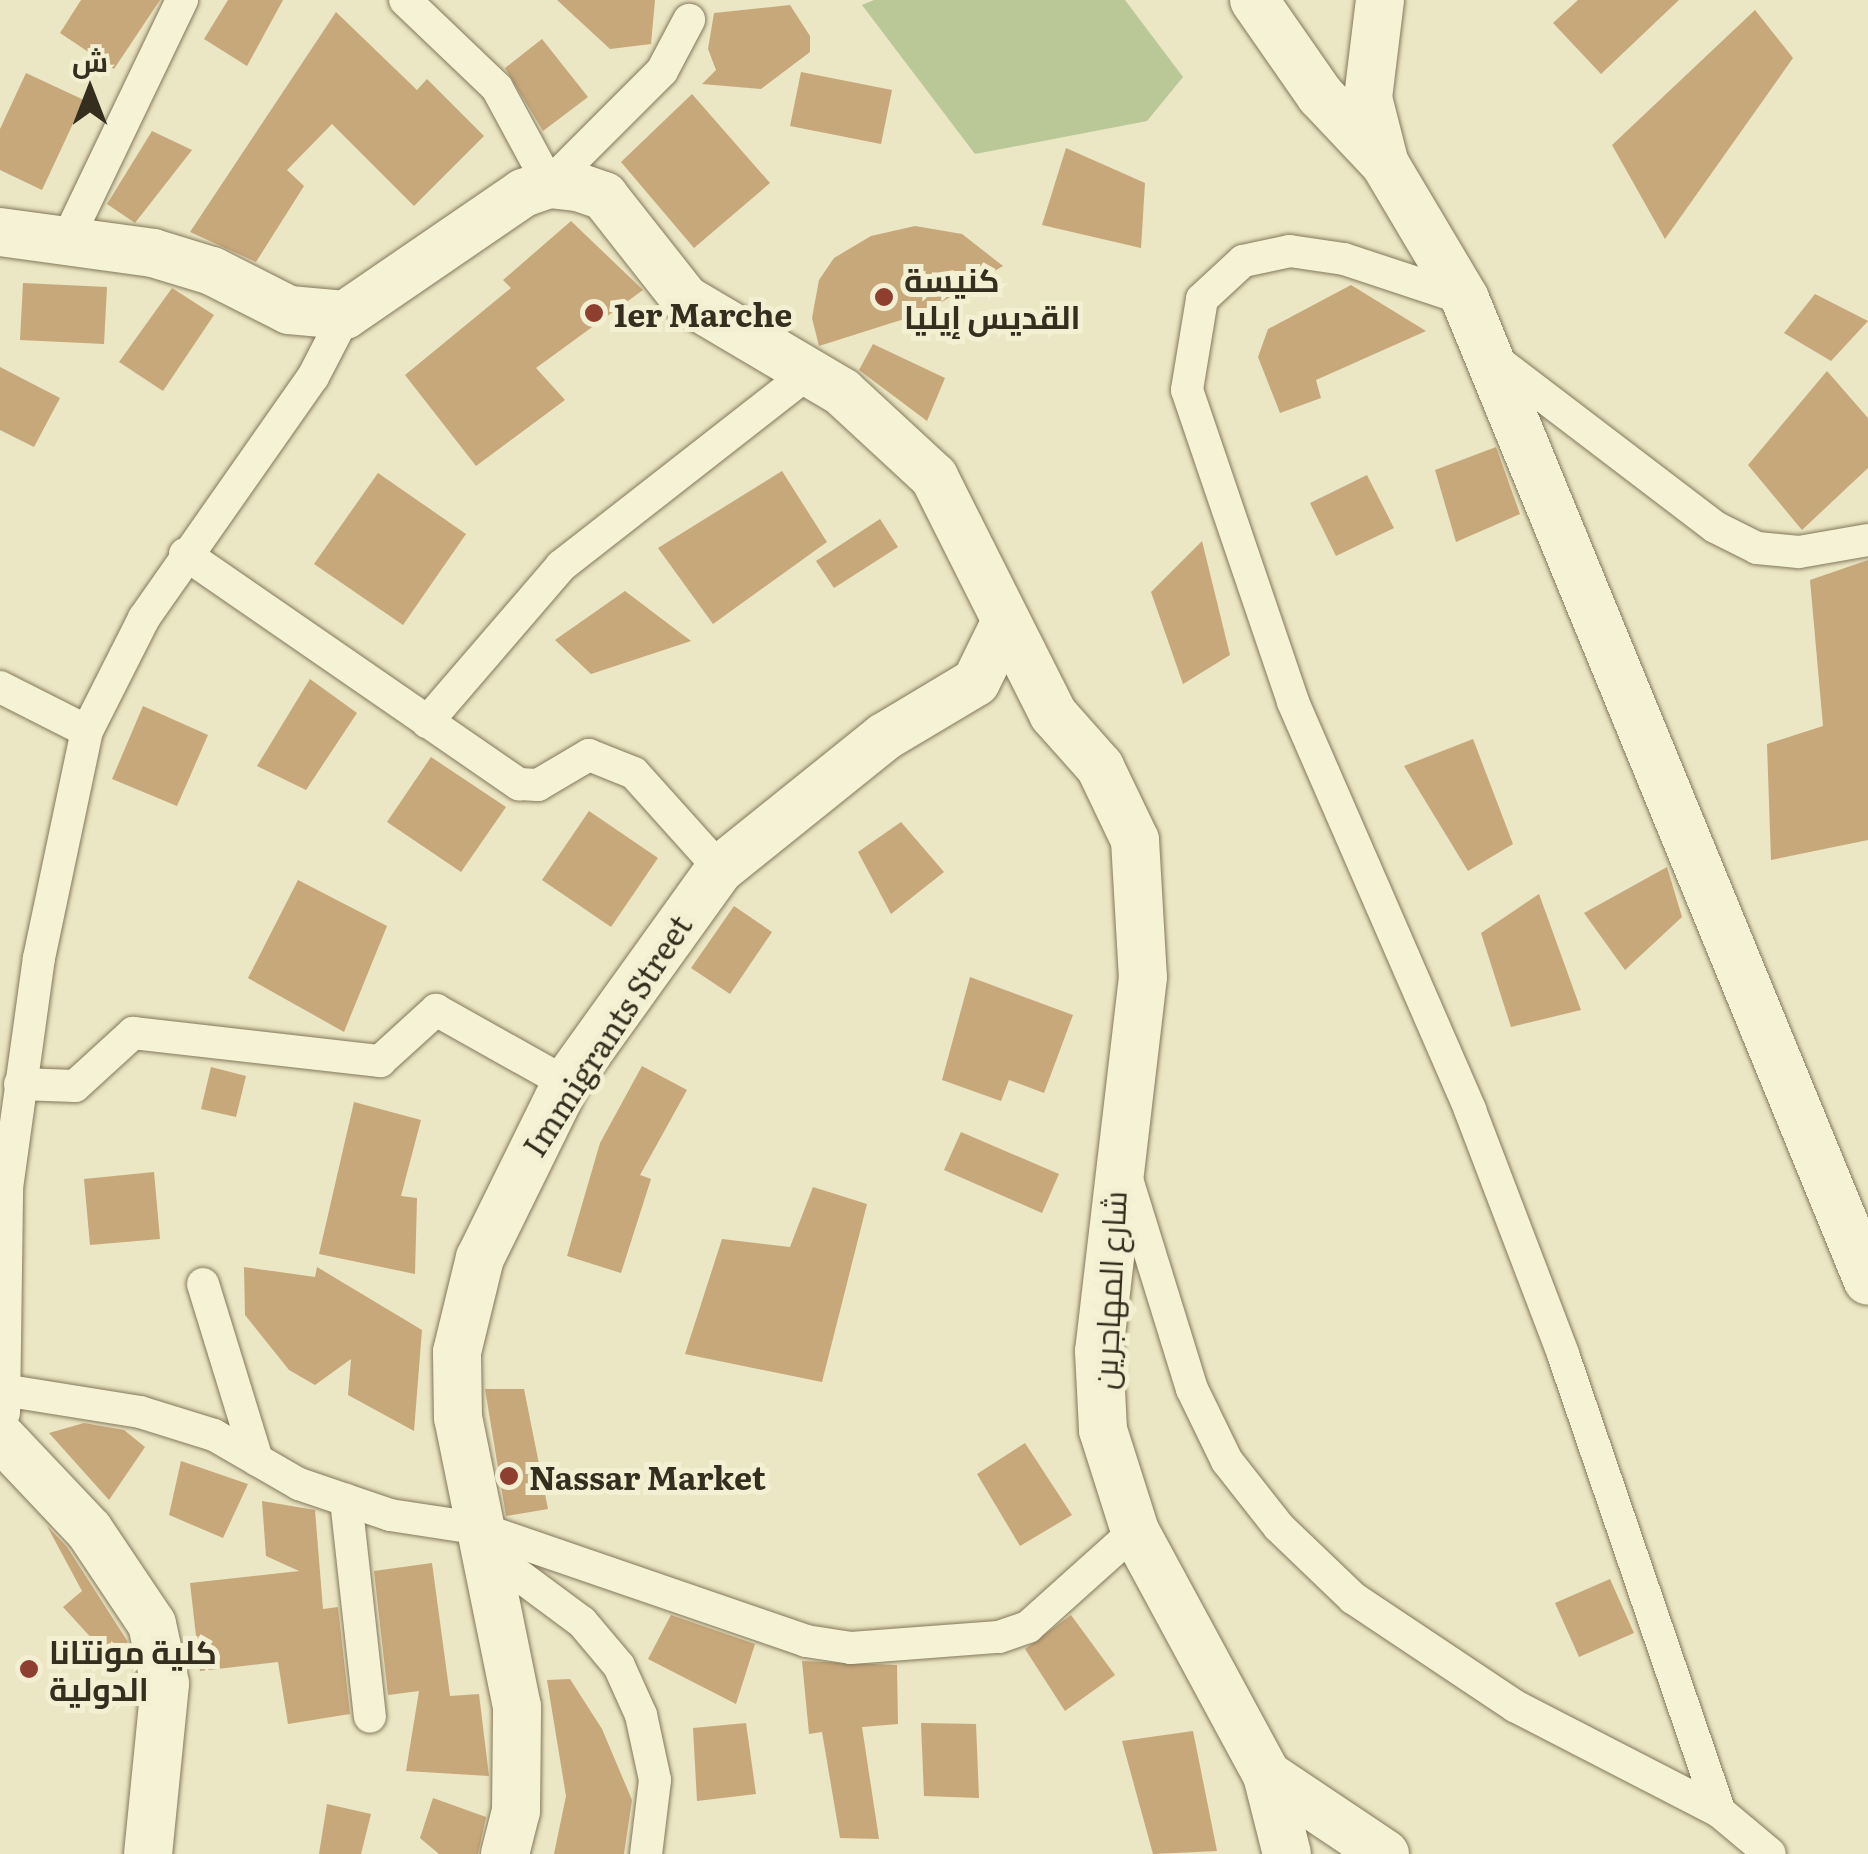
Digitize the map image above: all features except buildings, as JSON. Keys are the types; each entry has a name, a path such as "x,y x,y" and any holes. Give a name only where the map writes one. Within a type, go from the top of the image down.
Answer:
{"street":[{"path":"68,238 182,0"},
{"path":"404,0 496,88 549,184"},
{"path":"1254,0 1320,95 1385,164 1465,299 1492,356 1868,1281"},
{"path":"1380,0 1368,98 1385,164"},
{"path":"148,1854 165,1684 152,1624 89,1530 2,1423 6,1188 20,1084 87,731 185,554 313,376 345,315 523,193 549,184 662,71 688,20"},
{"name":"شارع المهاجرين","path":"549,184 604,196 685,299 872,415 934,476 1053,714 1100,767 1135,840 1143,976 1117,1148 1099,1351 1103,1430 1135,1531 1270,1786 1286,1854"},
{"path":"0,232 68,238 212,270 289,310 345,315"},
{"path":"1465,299 1344,260 1290,251 1243,261 1202,299 1187,390 1293,702 1470,1110 1563,1354 1720,1812"},
{"path":"1492,356 1729,534 1799,552 1868,540"},
{"path":"427,722 561,566 807,374"},
{"path":"185,554 519,784 538,785 589,755 634,774 720,869"},
{"path":"964,691 986,672 1005,623"},
{"path":"0,687 87,731"},
{"name":"شارع المهاجرين","path":"964,691 1012,695 1053,714"},
{"name":"Immigrants Street","path":"506,1854 519,1737 458,1418 464,1308 505,1198 566,1084 650,956 720,869 884,736 964,691"},
{"path":"20,1084 75,1086 133,1033 380,1060 436,1010 566,1084"},
{"path":"1117,1148 1192,1389 1227,1462 1279,1527 1353,1598 1515,1706 1720,1812 1770,1854"},
{"path":"204,1284 257,1460"},
{"path":"2,1423 140,1412 214,1435 257,1460 346,1500 806,1641 850,1648 999,1637 1028,1627 1135,1531"},
{"path":"346,1500 370,1718"},
{"path":"483,1540 582,1622 618,1666 641,1715 654,1780 646,1854"},
{"path":"1258,1854 1270,1786 1384,1854"}],"green space":[{"path":"874,0 1125,0 1183,77 1147,121 975,154 862,5"}],"place":[{"name":"كنيسة القديس إيليا","path":"884,297"},
{"name":"1er Marche","path":"594,313"},
{"name":"Nassar Market","path":"509,1476"},
{"name":"كلية مونتانا الدولية","path":"29,1669"}]}
